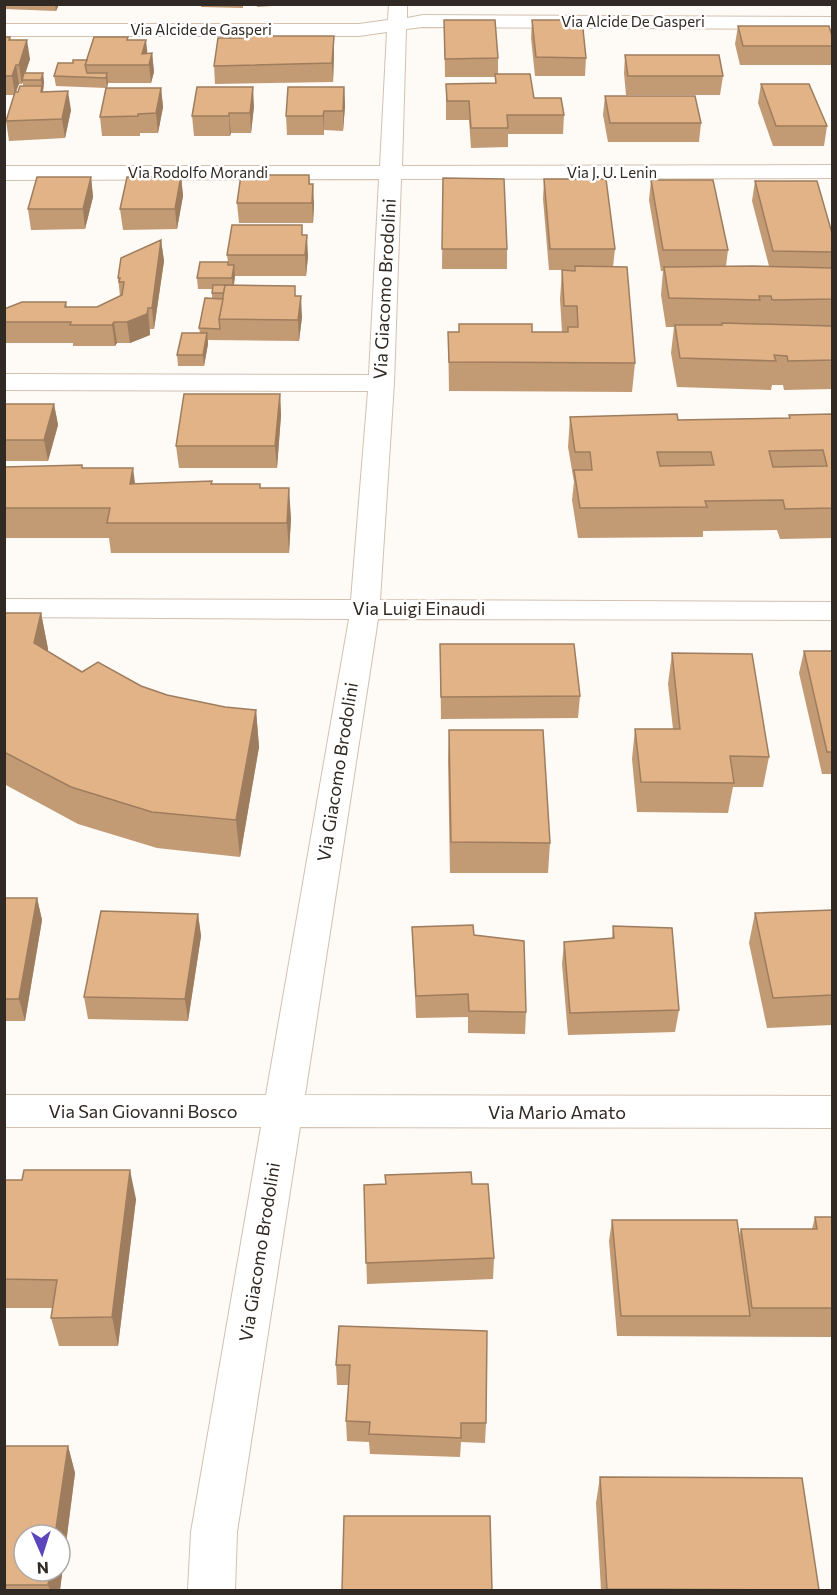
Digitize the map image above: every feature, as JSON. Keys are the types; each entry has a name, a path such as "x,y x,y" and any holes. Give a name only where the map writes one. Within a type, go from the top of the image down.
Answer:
{"street":[{"name":"Via Alcide De Gasperi","path":"398,14 423,21 832,23"},
{"name":"Via Alcide de Gasperi","path":"4,30 359,30 398,14"},
{"name":"Via Giacomo Brodolini","path":"214,1532 365,609 381,383 398,14"},
{"name":"Via J. U. Lenin","path":"391,173 832,172"},
{"name":"Via Rodolfo Morandi","path":"4,173 391,173"},
{"path":"4,382 381,383"},
{"name":"Via Luigi Einaudi","path":"4,608 832,611"},
{"name":"Via San Giovanni Bosco","path":"4,1111 282,1113"},
{"name":"Via Mario Amato","path":"282,1113 832,1112"},
{"path":"195,1590 214,1532"},
{"path":"211,1590 214,1532"}],"building":[{"path":"444,20 495,20 498,58 445,59"},
{"path":"532,20 582,20 586,58 536,57"},
{"path":"738,26 829,26 832,46 743,46"},
{"path":"249,34 334,36 332,63 214,66 218,38 248,38"},
{"path":"4,37 10,37 9,40 27,40 19,65 16,65 12,76 4,76"},
{"path":"94,37 128,37 127,40 146,40 142,54 152,53 149,65 85,65"},
{"path":"625,55 719,55 723,76 628,76"},
{"path":"73,60 87,60 85,65 87,73 107,73 106,78 54,76 58,63 73,63"},
{"path":"24,73 43,73 41,80 22,80"},
{"path":"495,74 530,74 534,98 561,98 564,115 507,115 508,128 471,128 469,101 447,101 446,84 496,83"},
{"path":"761,84 809,84 827,126 776,126"},
{"path":"20,86 42,86 41,92 68,91 62,119 6,121 15,92 18,92"},
{"path":"197,87 253,87 250,113 229,113 229,116 192,116"},
{"path":"288,87 344,87 343,111 324,111 323,116 286,116"},
{"path":"106,88 161,88 156,113 100,117"},
{"path":"605,96 695,96 701,123 610,123"},
{"path":"241,175 309,175 309,184 313,184 312,203 237,203"},
{"path":"181,176 175,209 120,209 127,177"},
{"path":"37,177 91,177 83,209 28,209"},
{"path":"443,178 504,179 507,249 442,249"},
{"path":"544,179 606,179 615,249 550,249"},
{"path":"651,180 713,180 728,250 663,250"},
{"path":"755,181 817,181 832,233 832,252 773,251"},
{"path":"232,225 302,225 302,235 307,235 305,255 227,255"},
{"path":"161,240 152,308 148,308 147,314 127,322 114,322 112,325 70,325 71,322 4,322 4,309 22,302 66,302 65,307 97,307 122,295 124,282 119,282 120,278 118,278 121,258"},
{"path":"200,262 228,262 228,265 234,265 232,278 197,278"},
{"path":"575,266 627,267 635,363 449,362 448,332 459,332 459,324 532,324 532,332 568,332 568,327 578,327 577,306 564,306 562,270 575,271"},
{"path":"664,267 832,268 832,299 772,300 771,296 759,296 760,300 669,298"},
{"path":"213,285 225,285 224,293 212,293"},
{"path":"225,285 295,286 295,296 301,296 298,320 219,319"},
{"path":"205,298 223,299 219,319 220,329 199,328"},
{"path":"722,323 832,326 832,360 788,361 787,356 774,355 776,361 680,358 675,325 722,325"},
{"path":"182,333 207,333 203,355 177,355"},
{"path":"184,394 280,394 275,446 176,446"},
{"path":"4,404 54,404 44,440 4,440"},
{"path":"677,414 678,420 790,418 789,415 832,414 832,508 785,509 783,500 705,501 707,507 580,508 574,470 592,470 590,452 575,452 570,417","holes":["823,450 827,466 773,467 769,451","657,452 711,452 714,465 660,466"]},
{"path":"82,465 82,468 133,468 130,484 212,481 211,484 260,484 260,488 289,488 287,523 107,523 110,508 4,508 4,467"},
{"path":"4,613 41,613 34,643 82,672 98,662 141,686 167,695 225,707 256,710 236,820 152,812 71,787 4,752"},
{"path":"440,644 574,644 580,696 441,697"},
{"path":"804,651 832,651 832,752 827,752"},
{"path":"672,653 752,654 769,757 730,756 734,783 641,782 635,729 680,729"},
{"path":"449,730 543,730 550,843 451,842"},
{"path":"4,898 37,898 19,999 4,999"},
{"path":"832,910 832,995 773,998 755,913"},
{"path":"101,911 198,914 185,999 84,997"},
{"path":"473,925 474,935 524,941 526,1012 469,1011 468,994 416,996 412,927"},
{"path":"613,926 672,928 679,1010 570,1013 564,942 614,938"},
{"path":"24,1170 130,1170 112,1317 51,1318 57,1280 4,1279 4,1180 22,1180"},
{"path":"471,1172 472,1184 488,1184 494,1258 366,1263 364,1185 386,1184 385,1175"},
{"path":"815,1217 832,1217 832,1308 752,1308 741,1229 817,1229"},
{"path":"612,1220 737,1220 750,1316 621,1316"},
{"path":"339,1326 487,1331 486,1423 461,1423 461,1438 369,1434 370,1422 346,1421 350,1365 336,1365"},
{"path":"4,1446 68,1446 57,1523 12,1523 12,1583 48,1583 48,1585 6,1585 4,1590"},
{"path":"600,1477 802,1478 819,1590 607,1589"},
{"path":"344,1516 490,1516 492,1590 342,1590"}]}
